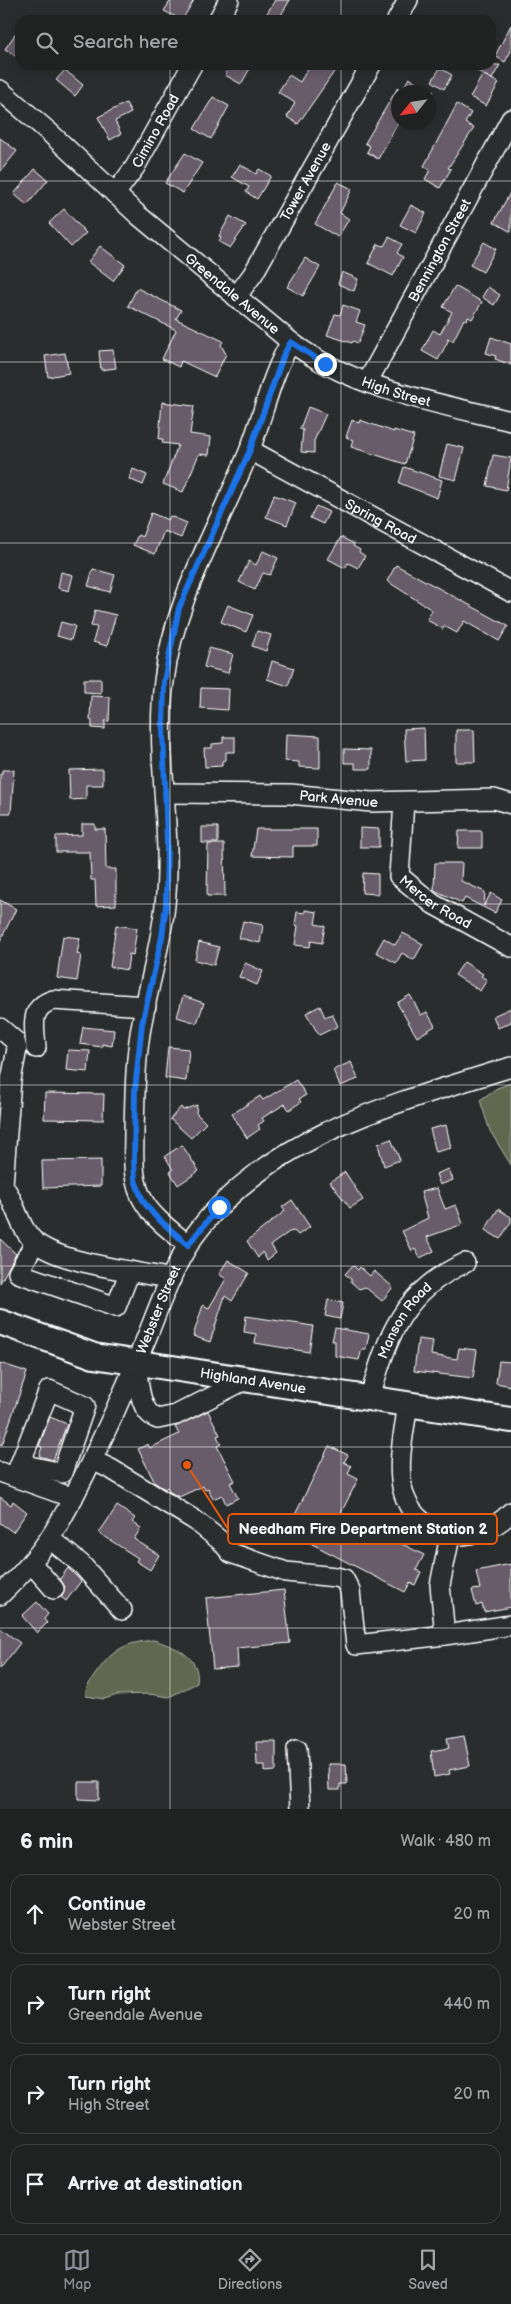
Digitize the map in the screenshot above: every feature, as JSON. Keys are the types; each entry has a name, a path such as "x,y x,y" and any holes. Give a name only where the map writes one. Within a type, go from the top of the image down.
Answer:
{"main road":[{"name":"Highland Avenue","path":"0,1322 83,1353 136,1363 511,1420"}],"street":[{"path":"221,15 229,0"},
{"path":"400,15 408,0"},
{"name":"Cimino Road","path":"115,194 135,167 189,70"},
{"name":"Tower Avenue","path":"236,297 253,274 368,70"},
{"name":"Greendale Avenue","path":"0,90 49,132 115,194 291,342 279,367 250,450 179,608 164,681 166,905 162,937 142,1024 135,1090 135,1180 143,1201 155,1216 188,1245"},
{"name":"Bennington Street","path":"368,381 372,370 511,119"},
{"name":"High Street","path":"291,342 325,364 368,381 458,408 511,421"},
{"name":"Spring Road","path":"250,450 511,592"},
{"name":"Park Avenue","path":"165,794 290,794 371,802 494,799 511,804"},
{"name":"Mercer Road","path":"404,802 399,876 433,904 511,947"},
{"path":"17,1049 43,1048 35,1014 42,1003 53,1000 146,1006"},
{"path":"0,1028 15,1041 17,1049 10,1080 1,1184 24,1226 35,1242 83,1261 171,1279"},
{"name":"Webster Street","path":"0,1595 31,1563 50,1539 73,1498 136,1363 171,1279 188,1245 208,1218 232,1194 265,1168 317,1137 377,1109 511,1066"},
{"path":"35,1242 18,1273 116,1307 130,1271"},
{"name":"Manson Road","path":"370,1398 384,1351 406,1307 432,1281 465,1263"},
{"path":"136,1363 142,1400 150,1414 158,1419 169,1418 245,1380"},
{"path":"12,1471 49,1390 85,1406 62,1473"},
{"path":"408,1404 398,1470 409,1507 419,1520 437,1532 450,1536 486,1530 499,1525 511,1512"},
{"path":"92,1460 112,1469 196,1521 222,1542 231,1553 286,1572 344,1579 350,1591 356,1645 511,1625"},
{"path":"12,1471 62,1473 82,1479"},
{"path":"12,1471 73,1498"},
{"path":"445,1635 440,1585 450,1536"},
{"path":"50,1539 81,1564 122,1610"},
{"path":"31,1563 54,1589"},
{"path":"297,1749 300,1809"}],"green space":[{"path":"511,1083 511,1165 490,1131 480,1100 497,1088"},
{"path":"154,1640 178,1650 191,1659 197,1674 197,1683 169,1697 149,1694 117,1695 104,1699 86,1696 86,1689 92,1679 117,1650 142,1641"}],"building":[{"path":"171,0 194,0 185,15 172,15 164,11"},
{"path":"275,0 290,0 281,15 266,15"},
{"path":"511,25 511,51 505,62 496,57"},
{"path":"15,34 15,56 5,49"},
{"path":"496,65 500,65 492,79 484,75 499,83 486,106 470,97 483,74 475,70 496,70"},
{"path":"65,70 83,85 75,96 56,80"},
{"path":"228,70 249,70 241,84 225,75"},
{"path":"307,70 335,70 298,124 287,117 295,103 278,92 289,75 300,82"},
{"path":"439,70 443,70 452,75 444,89 432,81"},
{"path":"409,78 422,85 405,85"},
{"path":"213,97 229,106 211,139 194,129"},
{"path":"391,99 391,130 394,130 378,159 367,152 370,146 365,143"},
{"path":"126,103 131,113 115,121 121,134 110,140 98,117"},
{"path":"457,104 471,113 465,123 474,128 448,168 451,169 440,188 425,179 430,170 424,166"},
{"path":"0,138 17,151 0,172"},
{"path":"185,153 202,163 183,193 165,183"},
{"path":"240,164 256,174 259,169 271,176 257,199 246,192 249,187 232,177"},
{"path":"35,169 48,180 27,205 14,194"},
{"path":"338,182 352,189 340,213 349,219 338,237 315,224"},
{"path":"511,191 511,232 494,222"},
{"path":"411,205 426,213 416,233 400,225"},
{"path":"64,209 86,233 71,247 49,223"},
{"path":"230,216 246,225 230,248 219,242 221,238 219,236"},
{"path":"389,237 402,244 397,253 403,257 393,276 368,263 378,244 384,246"},
{"path":"484,242 496,249 483,272 470,265"},
{"path":"100,246 125,265 113,281 88,262"},
{"path":"305,258 320,267 303,296 287,287"},
{"path":"342,272 358,279 354,291 338,284"},
{"path":"455,286 482,302 472,319 468,317 467,320 464,319 453,341 449,339 438,360 422,351 433,330 440,334 452,312 443,307"},
{"path":"488,287 500,295 494,305 482,297"},
{"path":"137,288 181,310 176,319 223,341 221,345 226,354 215,377 181,361 179,367 162,359 176,330 128,306"},
{"path":"343,305 360,311 356,322 365,325 358,343 327,335 335,314 340,315"},
{"path":"491,337 511,344 511,365 495,359 496,356 486,353"},
{"path":"113,350 116,368 101,370 99,351"},
{"path":"65,353 69,373 48,377 45,356"},
{"path":"162,402 194,406 190,434 211,437 209,455 199,454 183,492 163,484 178,445 162,443 163,439 159,439"},
{"path":"308,407 326,414 314,441 314,453 301,452 303,430 300,429"},
{"path":"352,420 359,423 360,420 394,432 394,430 414,436 405,464 351,447 353,440 346,437"},
{"path":"447,444 464,448 456,480 439,476"},
{"path":"493,455 511,458 506,490 487,486"},
{"path":"404,467 442,480 437,498 399,483"},
{"path":"133,469 147,475 143,485 129,479"},
{"path":"274,495 296,503 287,525 266,517"},
{"path":"316,506 329,512 323,524 310,518"},
{"path":"151,513 168,520 170,516 187,523 181,538 164,531 155,554 133,545 138,535 142,537"},
{"path":"341,537 354,544 353,546 365,556 358,568 348,563 345,568 328,559"},
{"path":"263,551 278,558 270,575 263,573 255,590 239,582 249,561 256,565"},
{"path":"396,565 508,626 499,641 464,621 457,633 444,626 443,629 427,620 432,610 387,581"},
{"path":"93,569 115,575 110,592 88,586"},
{"path":"61,572 73,575 69,591 58,588"},
{"path":"228,605 253,615 246,632 221,622"},
{"path":"95,610 116,615 107,646 93,642 97,627 91,626"},
{"path":"61,622 75,626 71,640 57,636"},
{"path":"257,631 271,635 266,651 252,646"},
{"path":"209,648 233,654 228,673 204,667"},
{"path":"272,661 294,668 288,686 267,679"},
{"path":"84,679 101,679 101,693 84,692"},
{"path":"201,688 229,689 228,710 200,708"},
{"path":"91,696 110,697 109,721 105,721 105,729 92,728 92,721 90,720"},
{"path":"424,728 425,760 406,761 404,729"},
{"path":"456,730 474,730 475,762 456,762"},
{"path":"286,734 320,736 320,768 299,767 299,762 285,761"},
{"path":"223,737 235,737 235,752 226,752 226,760 222,761 222,766 205,767 204,748 212,748 212,744 223,743"},
{"path":"344,749 371,750 371,769 355,769 355,763 344,763"},
{"path":"103,769 103,785 86,785 86,799 70,800 69,770"},
{"path":"2,770 14,770 11,813 0,813 0,774 2,774"},
{"path":"82,824 95,824 95,829 105,829 106,869 116,869 116,905 96,906 95,880 91,880 90,852 56,852 56,836 82,835"},
{"path":"202,827 218,827 218,843 202,843"},
{"path":"360,828 379,829 379,847 360,847"},
{"path":"256,829 317,829 317,846 293,846 293,857 252,856"},
{"path":"459,831 482,831 482,848 458,848"},
{"path":"208,844 224,844 225,896 207,896"},
{"path":"435,863 462,863 461,881 485,892 484,906 491,893 502,900 495,913 465,898 462,903 434,890"},
{"path":"363,873 378,874 378,894 362,893"},
{"path":"0,900 16,909 0,941"},
{"path":"305,910 317,912 315,924 325,926 322,943 311,941 310,947 295,945 298,926 295,925 297,912 305,913"},
{"path":"243,921 263,925 260,943 239,938"},
{"path":"116,925 137,928 133,955 129,954 127,970 110,967"},
{"path":"403,933 423,944 414,960 402,953 396,963 376,952 384,938 395,945"},
{"path":"63,936 80,938 77,954 81,955 77,981 57,978"},
{"path":"199,942 219,947 214,965 195,960"},
{"path":"464,962 483,974 481,976 487,980 480,991 455,975"},
{"path":"245,963 263,971 257,985 239,977"},
{"path":"410,995 421,1015 427,1012 435,1026 417,1037 397,1003"},
{"path":"183,996 204,1003 197,1023 177,1017"},
{"path":"320,1006 325,1017 332,1014 338,1026 319,1035 306,1013"},
{"path":"511,1008 511,1022 498,1028 493,1016"},
{"path":"83,1027 114,1030 112,1046 102,1044 102,1047 80,1044"},
{"path":"168,1047 189,1049 186,1081 165,1078"},
{"path":"68,1050 90,1051 88,1072 66,1070"},
{"path":"351,1062 358,1079 340,1086 333,1070"},
{"path":"296,1080 306,1095 299,1099 301,1102 289,1110 285,1104 262,1118 264,1121 258,1125 260,1129 247,1138 232,1114 260,1096 263,1100"},
{"path":"45,1093 104,1094 103,1120 44,1119"},
{"path":"197,1105 196,1113 206,1123 191,1138 170,1119 181,1107 183,1110"},
{"path":"446,1125 451,1148 436,1152 430,1129"},
{"path":"391,1139 400,1160 384,1166 378,1144"},
{"path":"182,1145 199,1171 178,1185 170,1172 173,1170 165,1156"},
{"path":"101,1160 101,1186 43,1188 42,1161"},
{"path":"449,1169 453,1180 440,1185 436,1174"},
{"path":"345,1172 363,1200 350,1208 330,1182"},
{"path":"437,1188 445,1209 456,1205 463,1224 427,1237 434,1251 420,1258 415,1249 412,1251 402,1231 428,1218 421,1192"},
{"path":"292,1200 310,1227 298,1235 294,1231 289,1232 271,1245 276,1253 267,1260 262,1252 258,1258 247,1241 285,1211 282,1207"},
{"path":"498,1209 511,1217 511,1222 500,1239 485,1230"},
{"path":"0,1239 16,1254 0,1283"},
{"path":"228,1260 249,1273 232,1301 225,1296 210,1342 193,1336 203,1305 209,1308 226,1279 219,1274"},
{"path":"353,1265 358,1270 360,1267 370,1276 374,1271 393,1287 382,1301 365,1287 359,1289 351,1282 351,1279 345,1274"},
{"path":"328,1300 343,1303 340,1319 325,1316"},
{"path":"246,1316 313,1326 309,1352 255,1343 256,1334 244,1332"},
{"path":"335,1328 369,1334 366,1349 362,1349 359,1360 335,1356 335,1341 332,1341"},
{"path":"418,1339 433,1341 431,1355 457,1359 459,1348 477,1350 473,1378 414,1371"},
{"path":"499,1361 511,1362 511,1386 496,1383"},
{"path":"0,1363 27,1372 2,1445 0,1444"},
{"path":"208,1411 220,1435 217,1436 221,1444 217,1446 235,1481 230,1483 238,1498 226,1504 222,1495 213,1499 208,1488 205,1490 203,1486 179,1497 170,1492 167,1487 165,1489 155,1483 138,1449 148,1444 150,1448 179,1434 175,1427"},
{"path":"50,1417 67,1424 53,1460 39,1456 42,1447 39,1446"},
{"path":"329,1446 348,1455 344,1462 351,1466 348,1474 358,1479 341,1513 424,1555 416,1570 421,1572 415,1585 410,1583 405,1592 287,1531"},
{"path":"0,1497 11,1505 13,1501 27,1512 13,1532 0,1523"},
{"path":"117,1506 135,1518 132,1522 141,1528 134,1539 159,1555 150,1570 136,1561 138,1558 99,1533"},
{"path":"511,1564 511,1607 484,1612 482,1604 476,1606 472,1590 480,1589 476,1571"},
{"path":"68,1568 81,1581 66,1601 61,1597 65,1587 60,1579"},
{"path":"284,1590 290,1643 237,1648 238,1667 213,1669 206,1598"},
{"path":"37,1602 48,1614 44,1619 47,1623 37,1633 22,1616"},
{"path":"0,1628 20,1643 0,1669"},
{"path":"464,1735 470,1766 449,1770 450,1774 434,1777 431,1751 449,1748 447,1738"},
{"path":"256,1742 276,1742 276,1771 265,1772 265,1765 257,1765"},
{"path":"328,1764 346,1764 347,1784 340,1784 340,1790 329,1790"},
{"path":"78,1782 99,1782 99,1800 78,1799"}],"place":[{"name":"Needham Fire Department Station 2","path":"187,1465"}],"route":[{"path":"219,1207 199,1229 188,1245 155,1216 143,1201 135,1180 135,1090 137,1067 142,1024 162,937 166,905 167,842 163,730 164,681 179,608 250,450 284,354 291,342 325,364"}]}
